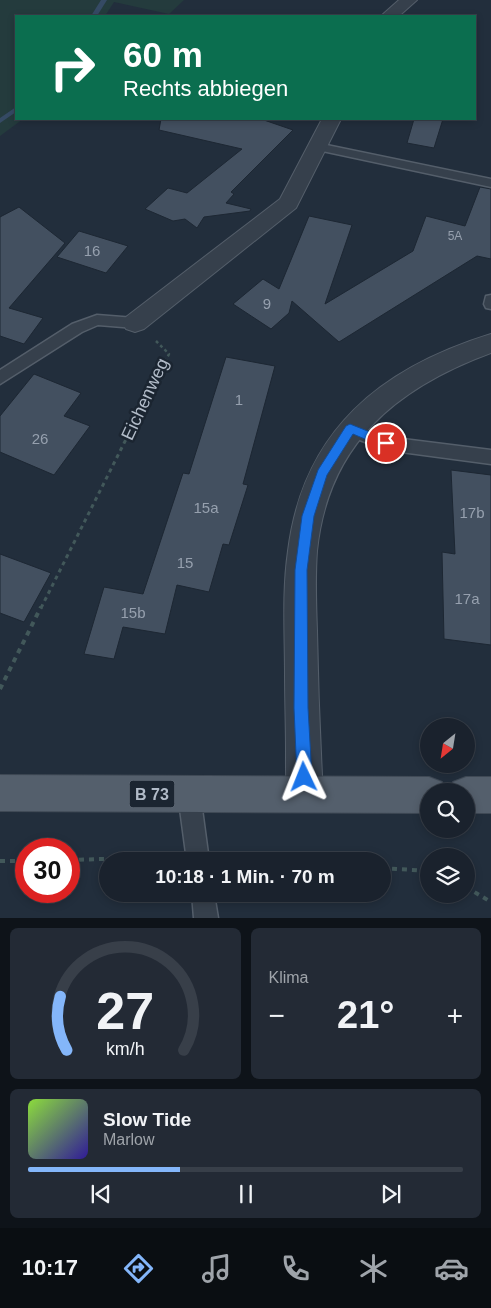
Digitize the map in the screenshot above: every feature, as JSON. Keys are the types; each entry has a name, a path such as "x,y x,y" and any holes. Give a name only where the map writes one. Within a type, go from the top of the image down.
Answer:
{"main road":[{"name":"B 73","path":"0,793 420,795"},
{"path":"475,795 491,795"}],"street":[{"path":"390,15 409,0"},
{"path":"135,322 289,203 331,120"},
{"path":"305,794 301,708 301,570 304,541 313,496 322,474 350,429 375,404 409,379 491,343"}],"lane":[{"path":"317,148 347,152 491,183"},
{"path":"0,378 84,325 97,320 135,322"},
{"path":"350,429 386,443 491,457"},
{"path":"189,794 197,852"},
{"path":"204,902 206,918"}],"path":[{"name":"Eichenweg","path":"0,689 170,354 135,322"},
{"path":"0,861 15,861"},
{"path":"391,869 420,870"},
{"path":"475,892 491,902"}],"green space":[{"path":"0,0 184,0 169,14 114,2 106,15 15,15 15,120 22,120 0,136"}],"building":[{"path":"161,120 264,120 293,130 231,192 234,194 226,203 251,209 250,211 204,217 197,228 185,219 173,221 145,209 168,188 187,193 242,149 159,130"},
{"path":"414,120 443,120 434,148 407,143"},
{"path":"480,187 491,189 491,259 477,256 339,342 292,301 289,313 271,329 233,304 263,279 279,289 309,216 352,225 325,304 413,251 426,216 465,226"},
{"path":"19,207 65,243 9,308 43,318 24,344 0,336 0,217"},
{"path":"79,231 128,246 106,273 57,257"},
{"path":"226,357 275,366 243,484 248,485 229,545 223,544 209,592 177,585 165,634 123,627 114,659 84,654 104,587 143,594 183,473 189,474"},
{"path":"34,374 81,393 64,416 90,426 54,475 0,452 0,416"},
{"path":"451,470 491,475 491,645 444,639 442,552 455,554"},
{"path":"0,554 51,573 24,622 0,613"}],"waterway":[{"path":"95,15 104,0"},
{"path":"0,121 15,110"}],"route":[{"path":"304,777 301,708 301,570 308,516 313,496 322,474 333,453 350,429 386,443"}]}
